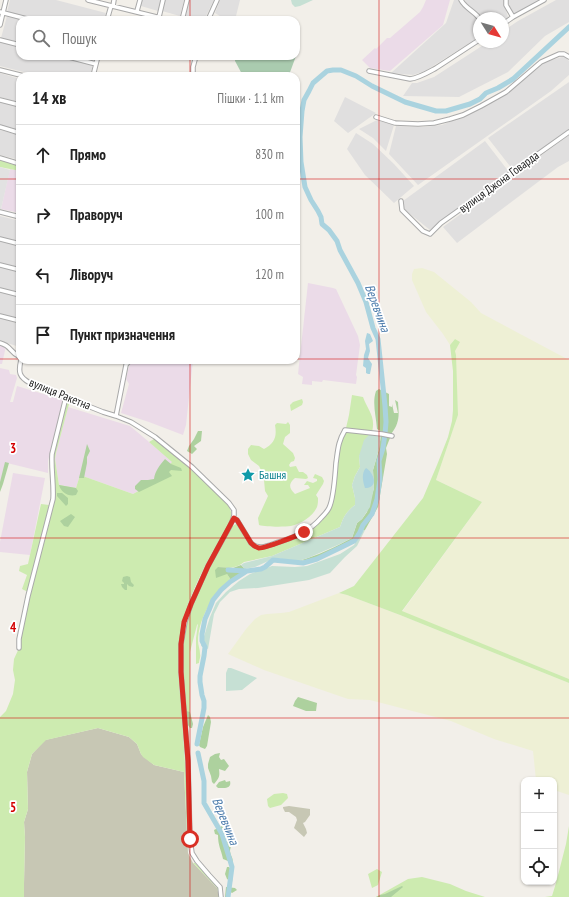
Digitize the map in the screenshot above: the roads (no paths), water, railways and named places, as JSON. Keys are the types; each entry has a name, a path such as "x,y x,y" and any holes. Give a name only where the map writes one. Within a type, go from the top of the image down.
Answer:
{"street":[{"path":"0,25 1,13 6,0"},
{"path":"88,0 155,16"},
{"path":"108,16 114,0"},
{"path":"137,11 140,0"},
{"path":"159,16 163,0"},
{"path":"183,16 187,0"},
{"path":"210,16 217,0"},
{"path":"461,0 466,7 474,12"},
{"path":"506,0 507,6 513,17"},
{"path":"509,20 544,0"},
{"path":"1,13 16,16"},
{"path":"0,40 16,44"},
{"path":"369,70 414,79 473,44"},
{"path":"376,118 395,123 418,124 434,123 463,115 506,92 541,62 559,54 564,54 569,57"},
{"path":"80,60 96,64"},
{"path":"94,72 97,60"},
{"path":"193,72 195,60"},
{"path":"0,70 16,74"},
{"path":"0,100 16,103"},
{"path":"0,127 16,132"},
{"name":"вулиця Джона Говарда","path":"401,201 402,210 423,231 430,234 442,223 569,132"},
{"path":"0,158 16,163"},
{"path":"0,212 16,216"},
{"path":"0,239 16,243"},
{"path":"0,265 16,269"},
{"path":"0,290 16,294"},
{"path":"0,316 16,320"},
{"path":"0,343 8,346 16,355"},
{"name":"вулиця Ракетна","path":"20,364 19,371 21,377 30,383 131,422 151,434 179,456 229,503 234,510 234,518 237,520 251,543 258,548 297,536 317,523 328,509 332,493 339,442 345,430 392,436"},
{"path":"116,416 127,364"},
{"path":"19,648 19,640 28,596 52,500 52,454 66,397"},
{"path":"221,897 220,887 208,875 192,853 190,839 188,761 181,672 181,644 184,622 191,604 208,566 234,518"}],"water":[{"path":"367,333 370,334 373,341 369,344 370,351 368,358 372,364 370,374 366,373 366,368 363,366"},
{"path":"366,468 371,472 374,481 373,485 368,488 365,488 363,480 364,470"}],"waterway":[{"name":"Веревчина","path":"197,744 204,708 200,682 205,647 202,641 202,634 205,619 213,600 230,582 247,571 265,567 273,560 303,563 317,559 354,541 363,525 372,514 377,499 380,479 379,461 383,448 386,422 378,339 358,283 340,250 337,241 329,230 322,224 321,217 305,187 301,162 300,137 304,100 313,83 327,71 341,70 356,76 372,86 405,102 436,111 446,111 470,104 480,99 486,93 513,79 569,27"},
{"path":"228,570 247,571"},
{"name":"Веревчина","path":"198,753 204,781 204,803 222,834 232,867 228,897"}],"place":[{"name":"Башня","path":"248,475"}]}
